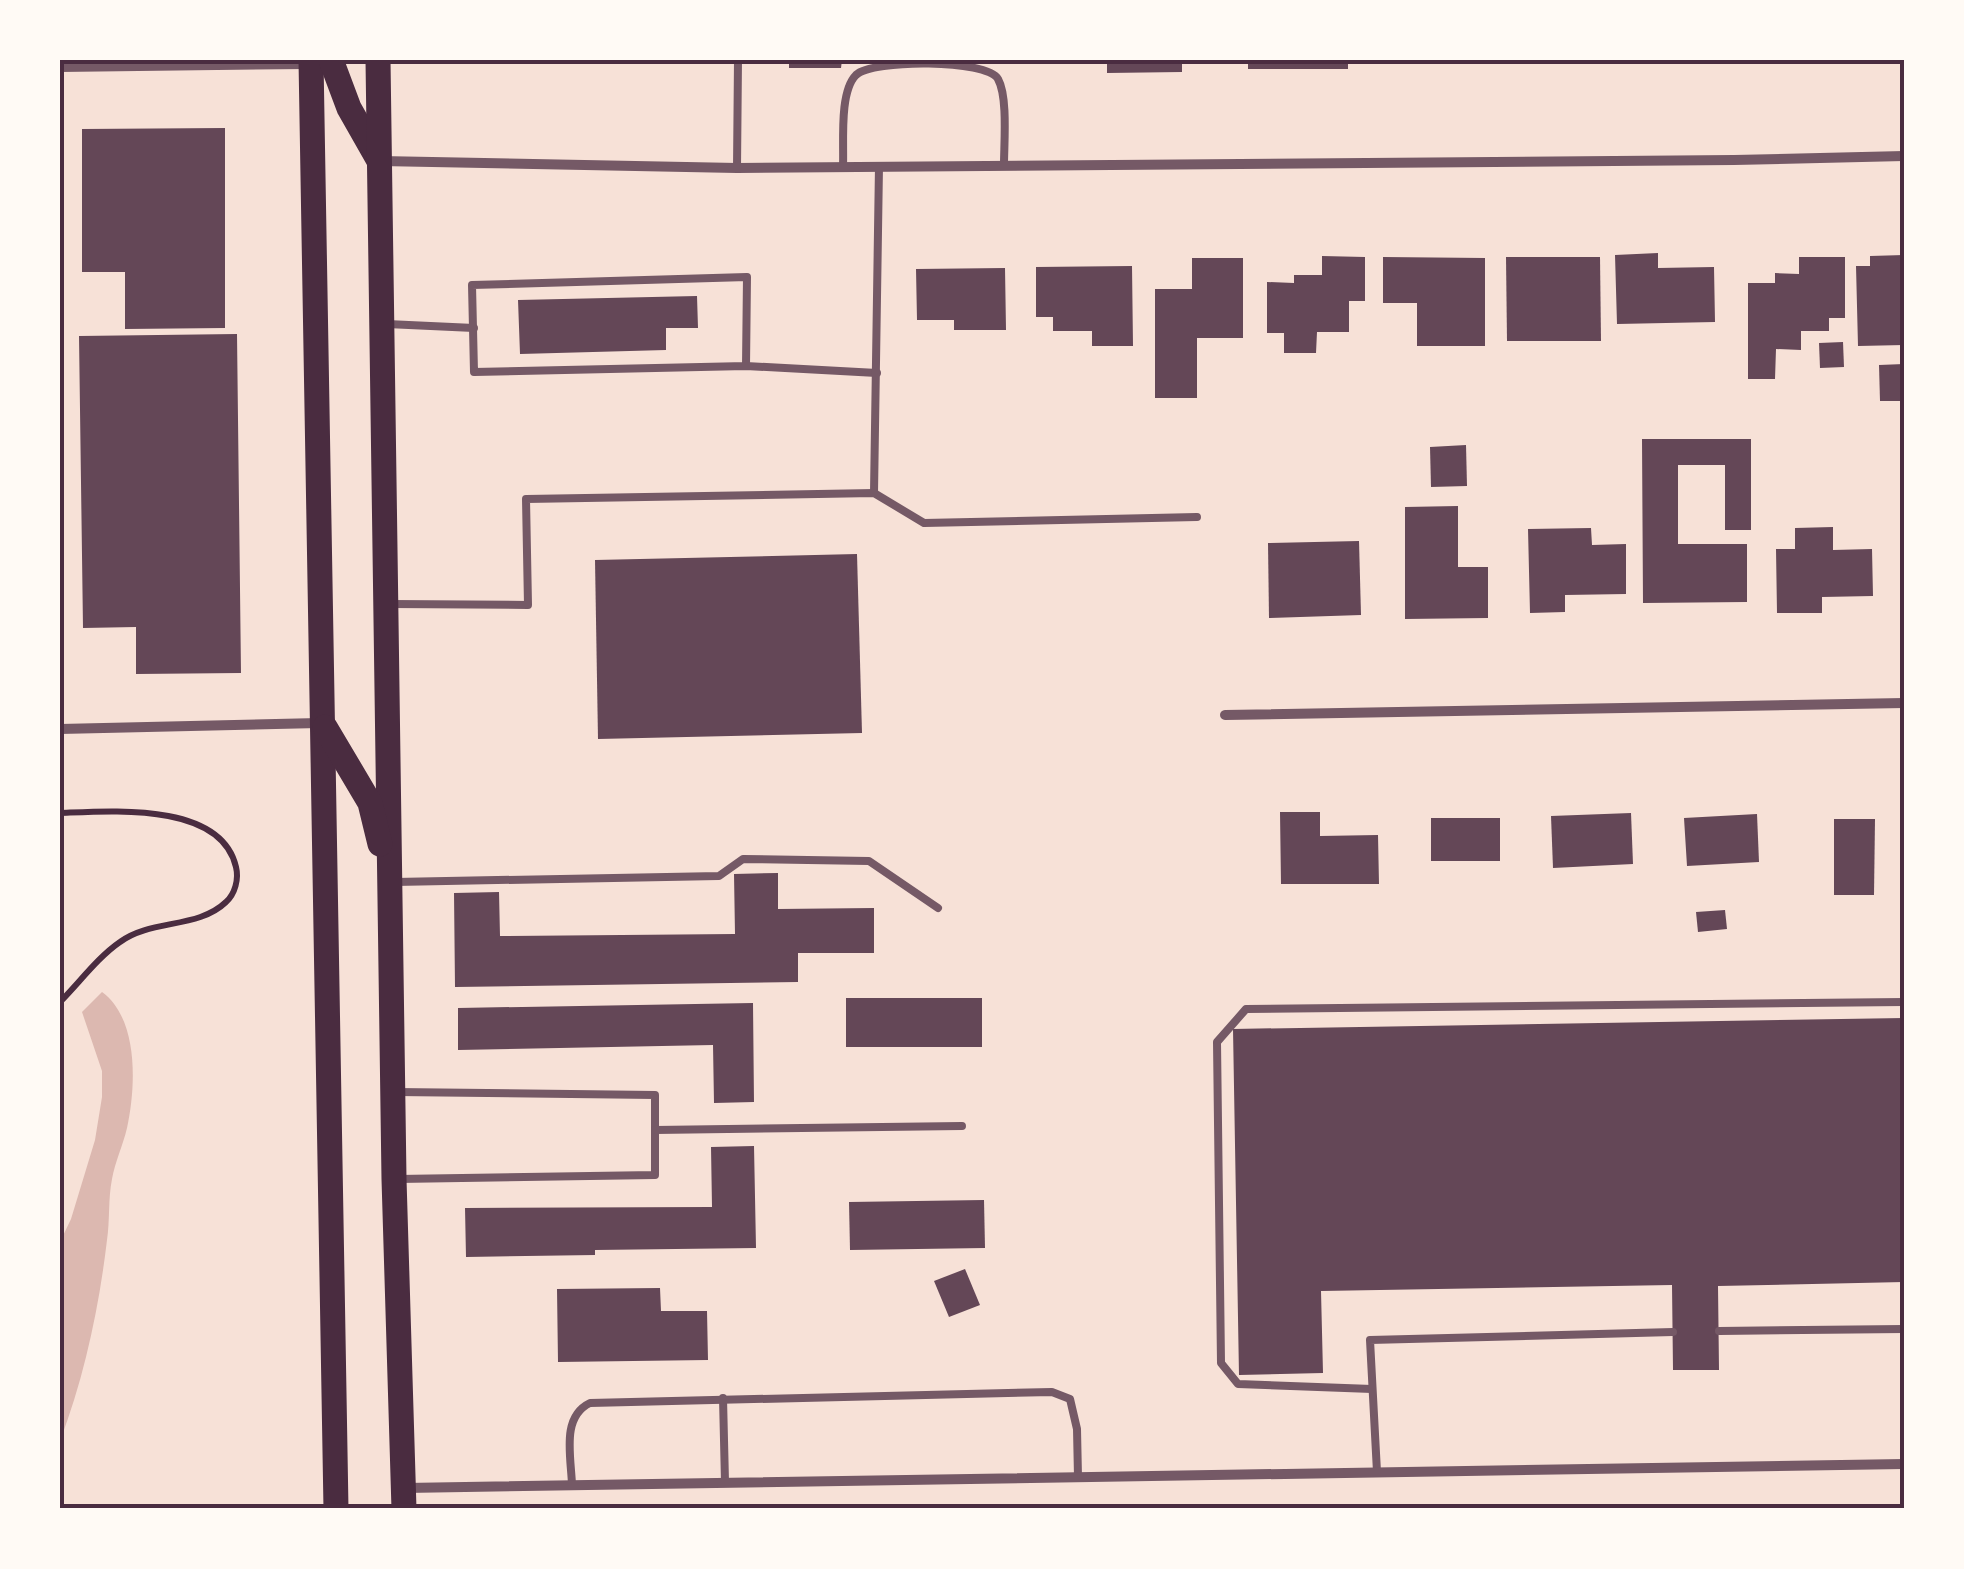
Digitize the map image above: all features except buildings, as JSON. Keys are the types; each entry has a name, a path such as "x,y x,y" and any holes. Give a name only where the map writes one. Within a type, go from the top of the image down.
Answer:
{"main road":[{"path":"378,60 394,1179 404,1499"},
{"path":"318,62 380,161"},
{"path":"318,62 322,723 336,1509"},
{"path":"322,723 370,804 390,882"}],"street":[{"path":"380,161 738,168 1904,156"},
{"path":"1225,715 1904,704"},
{"path":"60,728 322,723"},
{"path":"404,1499 572,1485 1904,1464"}],"lane":[{"path":"738,60 738,168"},
{"path":"60,68 318,62"},
{"path":"843,166 846,92 854,77 864,70 888,65 973,65 992,71 1001,83 1003,98 1004,164"},
{"path":"874,493 879,166"},
{"path":"746,366 747,277 472,285 474,372 746,366 877,374"},
{"path":"383,324 474,328"},
{"path":"386,604 528,605 526,499 874,493 924,523 1197,517"},
{"path":"390,882 719,876 743,860 869,861 938,908"},
{"path":"1372,1388 1238,1384 1221,1363 1217,1042 1246,1009 1904,1002"},
{"path":"393,1092 655,1095 655,1176 394,1179"},
{"path":"655,1130 962,1126"},
{"path":"1719,1332 1904,1329"},
{"path":"1377,1472 1370,1340 1673,1332"},
{"path":"572,1485 570,1421 578,1409 590,1403 1052,1392 1070,1399 1077,1429 1078,1477"},
{"path":"723,1398 725,1482"}],"path":[{"path":"60,813 159,814 204,826 232,850 238,876 230,900 206,917 172,922 120,941 60,1002"}],"shaded area":[{"path":"102,992 114,1004 129,1036 132,1093 127,1128 112,1179 95,1317 60,1441 60,1242 95,1140 102,1071 82,1012"}]}
